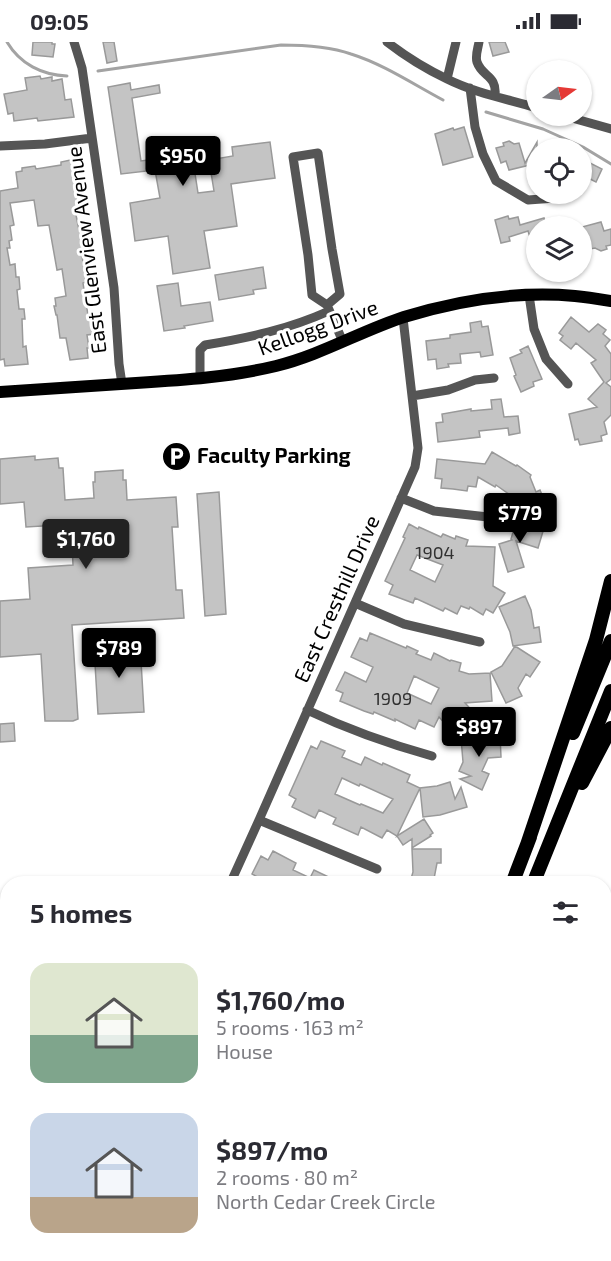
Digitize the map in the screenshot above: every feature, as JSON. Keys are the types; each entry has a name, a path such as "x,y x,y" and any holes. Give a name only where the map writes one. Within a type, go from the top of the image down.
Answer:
{"highway":[{"path":"527,845 596,640 611,581"},
{"path":"515,876 611,641"},
{"path":"536,876 611,691"},
{"path":"547,848 611,728"}],"main road":[{"name":"Kellogg Drive","path":"0,392 200,379 246,373 304,358 403,318 451,305 496,297 574,296 611,301"}],"street":[{"name":"East Glenview Avenue","path":"74,42 82,68 114,288 122,384"},
{"path":"387,42 447,79 526,105"},
{"path":"447,79 456,42"},
{"path":"479,42 477,63 494,82 495,95"},
{"path":"470,88 475,127 483,154 496,181 526,199"},
{"path":"592,124 611,129"},
{"path":"0,146 45,144 92,138"},
{"path":"200,379 200,350 206,345 282,330 309,320 328,308 340,294 318,153 293,157 312,295 328,308 343,342"},
{"path":"529,295 534,329 546,358 568,384"},
{"name":"East Cresthill Drive","path":"234,876 415,467 418,448 403,318"},
{"path":"412,396 448,390 475,380 494,378"},
{"path":"401,498 435,511 488,517"},
{"path":"355,603 404,624 480,642"},
{"path":"307,710 392,744 432,756"},
{"path":"259,820 377,869"}],"building":[{"path":"33,42 55,44 53,57 32,55"},
{"path":"103,42 114,42 117,61 107,63"},
{"path":"489,42 505,42 509,52 493,56"},
{"path":"40,76 41,79 52,77 52,81 62,79 65,100 71,99 74,117 14,121 13,113 8,114 4,94 27,90 25,78"},
{"path":"130,83 131,90 159,85 160,93 132,98 141,161 192,154 198,193 214,191 209,160 233,156 232,147 270,142 275,178 231,184 237,226 204,231 210,268 173,274 168,236 135,241 130,203 160,198 155,170 121,174 108,87"},
{"path":"464,127 473,157 443,165 435,134"},
{"path":"509,141 514,144 519,143 526,166 509,170 506,161 501,163 496,148 504,146 503,143"},
{"path":"80,158 83,179 74,180 79,214 76,215 83,243 84,256 82,256 86,282 83,283 88,315 91,314 94,334 87,335 88,358 70,360 66,338 60,338 54,306 56,306 55,298 66,296 62,269 57,270 49,225 38,226 34,200 10,203 14,225 10,226 12,240 9,241 10,248 7,248 10,265 15,264 16,277 19,277 20,289 17,290 19,309 24,309 23,347 26,346 28,364 5,366 4,359 0,360 0,191 18,188 16,172 22,171 22,168 35,166 36,169 61,165 61,162"},
{"path":"592,164 602,169 596,182 592,180"},
{"path":"508,216 509,219 518,217 520,225 526,223 526,232 509,237 510,241 501,243 495,220"},
{"path":"601,222 604,231 611,229 611,245 606,246 607,249 601,251 592,249 592,224"},
{"path":"263,267 266,288 253,290 254,294 219,300 215,275"},
{"path":"178,283 181,306 210,302 213,321 164,331 157,286"},
{"path":"571,317 589,332 598,324 606,330 603,334 610,340 605,346 611,354 611,379 606,383 611,387 611,415 604,422 607,434 601,436 602,441 580,445 578,439 575,440 569,414 597,407 588,399 604,382 591,363 596,360 576,343 571,349 560,340 563,336 559,333"},
{"path":"481,321 482,327 488,326 493,355 481,357 480,352 460,354 461,363 448,364 449,367 437,369 436,359 428,360 426,341 471,332 470,323"},
{"path":"528,346 542,379 533,382 534,386 521,392 510,358 522,353 520,350"},
{"path":"501,399 504,417 518,416 520,433 509,435 508,428 479,431 480,437 438,442 436,423 443,422 442,414 471,409 471,411 492,409 491,400"},
{"path":"492,452 531,475 536,492 540,490 547,507 520,518 510,495 496,485 495,487 478,477 476,487 468,486 467,491 441,488 442,479 435,478 437,459 485,464"},
{"path":"35,456 35,460 58,458 59,468 63,468 65,500 94,498 95,472 123,470 127,500 176,497 178,527 172,527 176,590 182,590 184,618 72,625 78,719 73,721 45,721 41,654 0,657 0,601 30,599 28,568 73,565 72,544 77,544 76,524 26,527 24,502 0,504 0,459"},
{"path":"219,492 226,614 205,616 197,494"},
{"path":"517,519 544,528 538,548 516,541 524,567 508,572 499,544 512,540"},
{"path":"409,524 441,537 443,534 455,539 456,536 468,540 466,546 495,547 493,586 505,593 493,613 486,609 483,615 470,607 469,609 461,606 457,614 445,608 443,611 415,598 413,603 389,594 393,585 385,581 405,538 403,537","holes":["417,555 443,565 435,582 410,570"]},
{"path":"525,596 531,610 534,628 539,627 541,642 513,646 510,632 499,607"},
{"path":"370,633 406,648 407,646 418,651 416,654 431,660 434,653 450,661 461,663 459,671 469,674 490,673 492,701 465,703 480,719 459,739 439,717 434,727 419,720 415,729 395,719 395,721 374,712 373,714 340,701 343,693 336,690 345,672 366,682 373,667 351,657 360,638 367,641","holes":["414,676 439,688 431,704 407,693"]},
{"path":"140,644 144,712 98,714 94,647"},
{"path":"515,646 540,662 530,677 526,674 518,688 522,696 506,703 491,672 502,666"},
{"path":"14,723 15,741 0,742 0,724"},
{"path":"500,735 501,757 488,758 482,771 489,774 482,790 460,779 471,776 459,771 463,762 461,738"},
{"path":"321,741 345,751 342,757 361,765 365,757 410,775 407,782 420,788 397,836 387,830 382,838 361,827 358,835 333,824 336,818 319,810 315,818 292,807 296,799 289,795 311,746 317,749","holes":["342,778 359,786 360,784 393,799 383,813 335,794"]},
{"path":"450,782 455,799 461,787 467,807 440,815 423,817 420,788"},
{"path":"424,819 433,833 431,836 412,848 412,839 403,845 397,836"},
{"path":"412,849 441,849 441,863 437,863 435,876 412,876"},
{"path":"273,851 296,863 293,870 306,876 256,876 252,874 261,856 268,860"},
{"path":"314,870 326,876 311,876"}],"waterway":[{"path":"7,42 12,50 32,67 40,71 67,76"},
{"path":"98,71 281,45 307,46 334,49 363,58 443,100"},
{"path":"486,112 543,129 583,147 611,164"}],"place":[{"name":"Faculty Parking","path":"176,456"}]}
